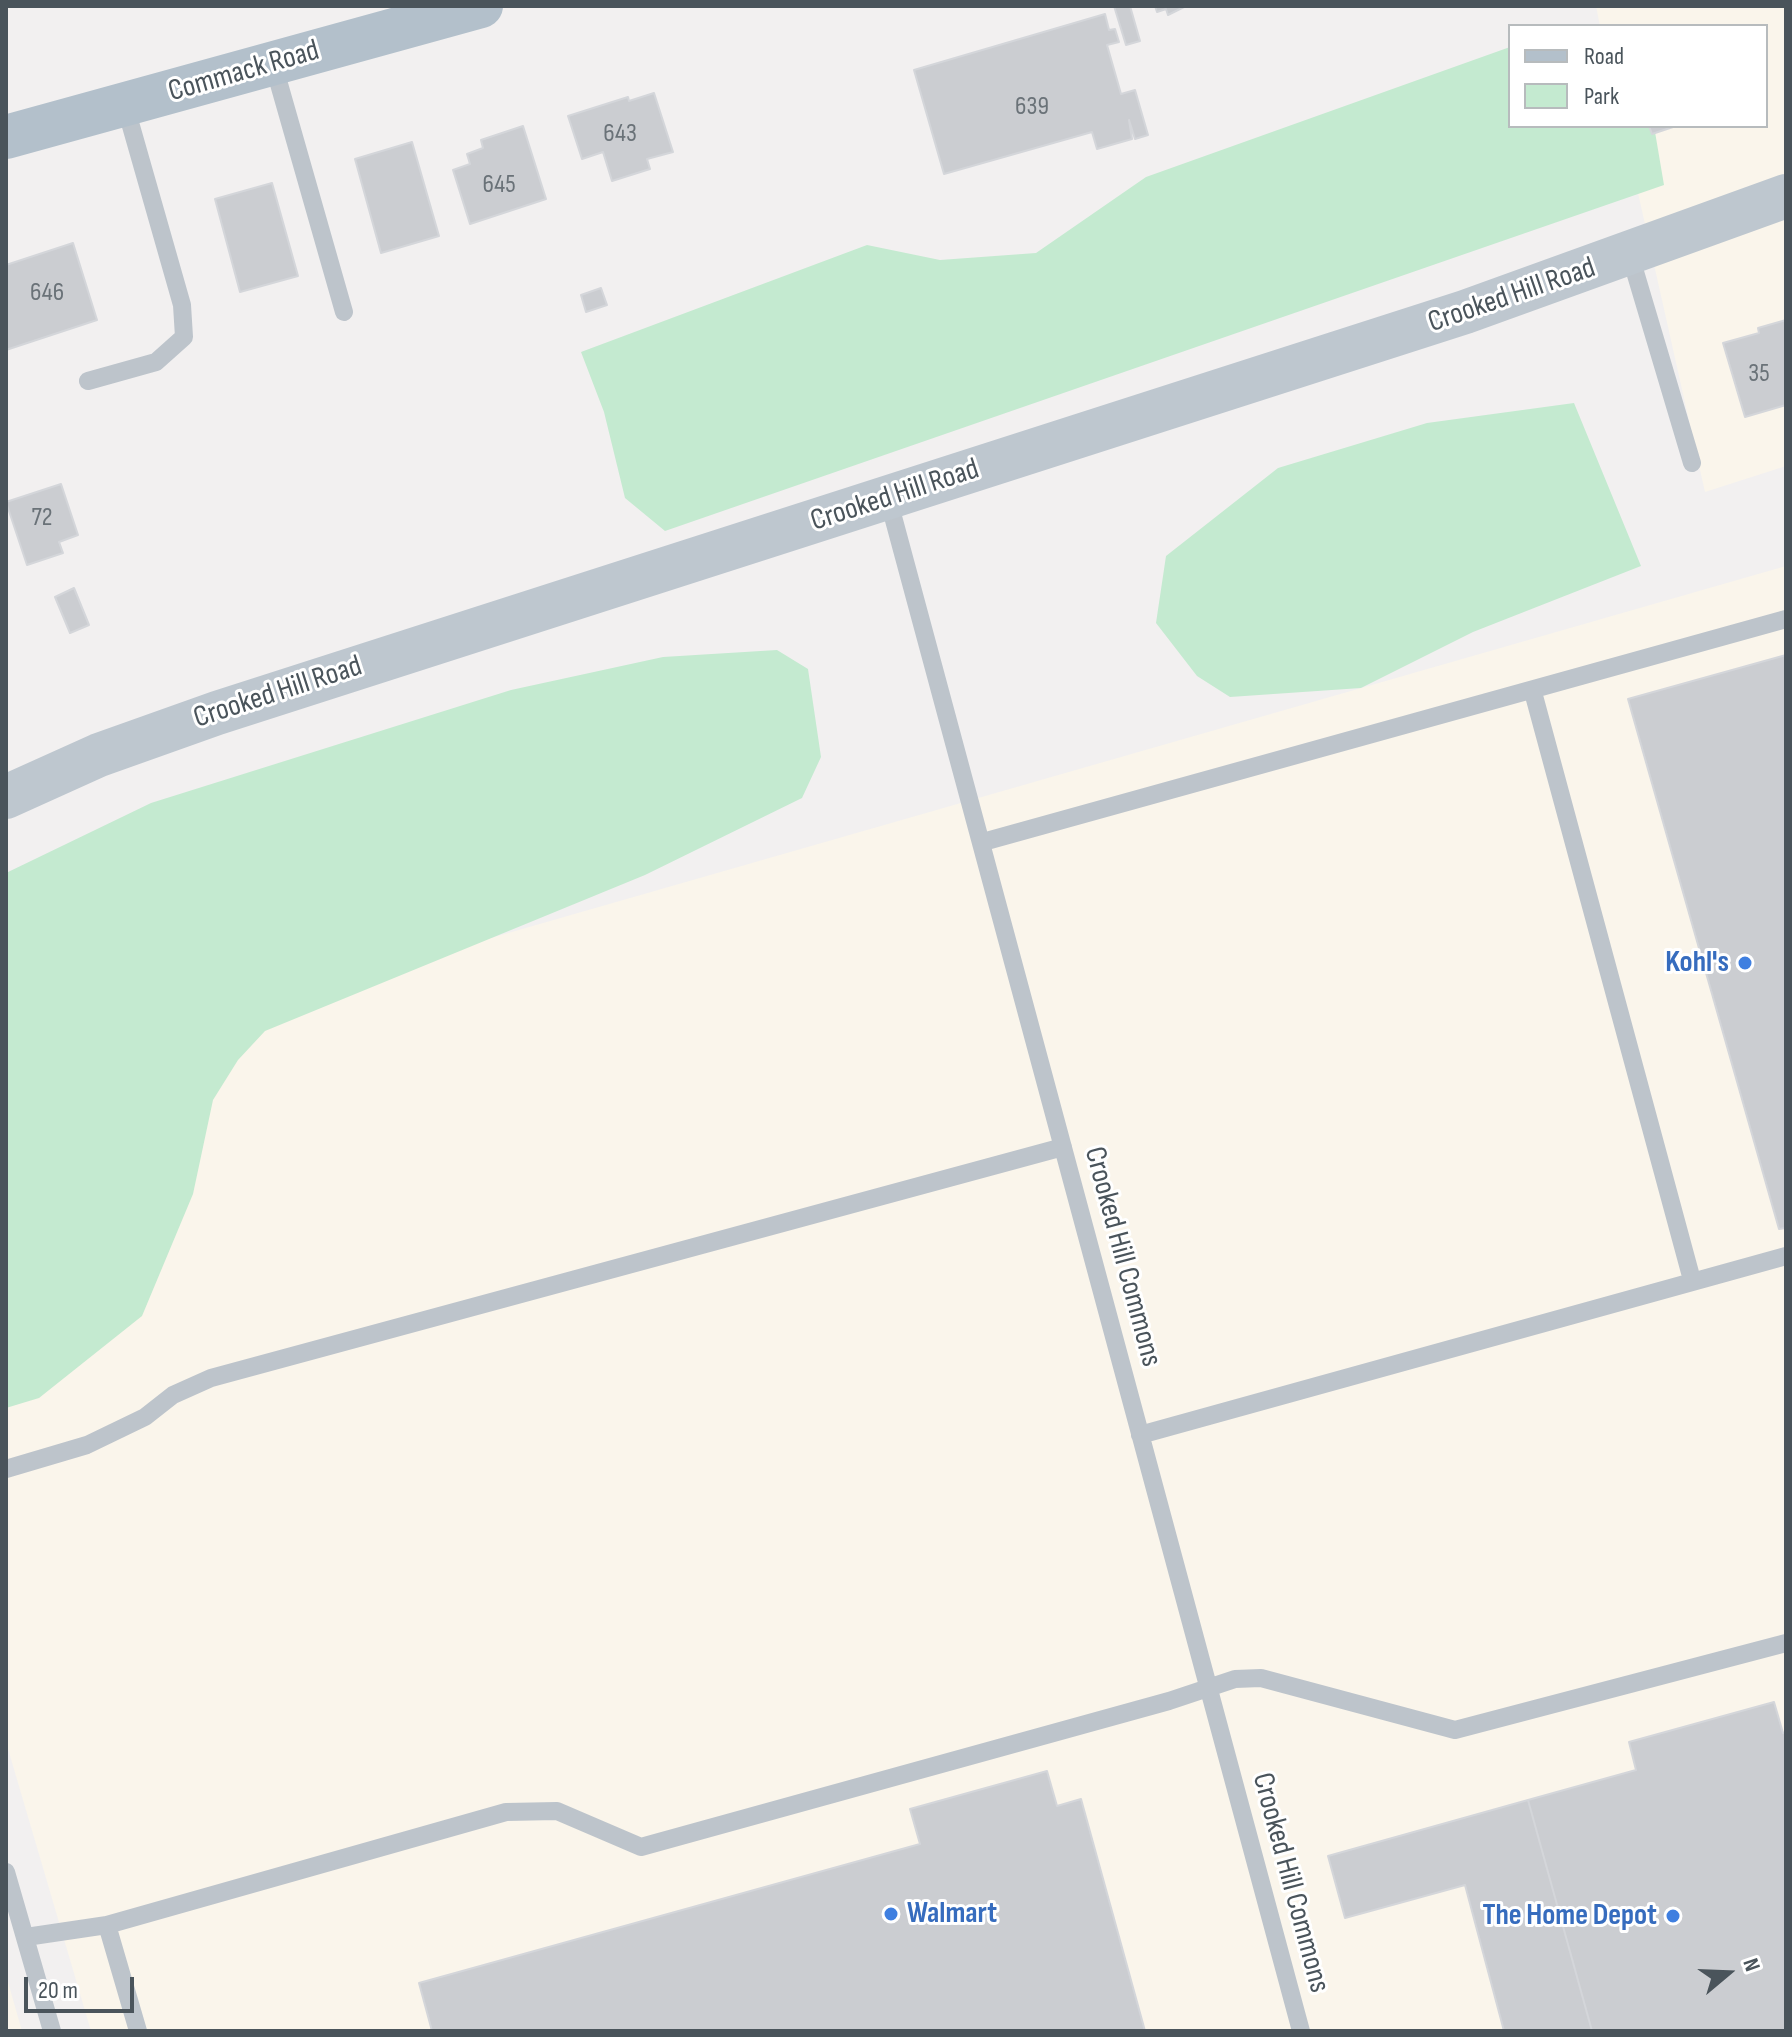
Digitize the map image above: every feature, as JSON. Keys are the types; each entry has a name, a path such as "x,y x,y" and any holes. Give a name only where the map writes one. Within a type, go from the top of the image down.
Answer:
{"main road":[{"name":"Commack Road","path":"6,137 481,6"},
{"name":"Crooked Hill Road","path":"6,797 99,755 217,713 1465,312 1630,255 1786,196"}],"lane":[{"path":"273,63 344,312"},
{"path":"88,381 156,362 184,337 182,305 125,105"},
{"path":"1630,255 1692,463"},
{"name":"Crooked Hill Commons","path":"888,498 1301,2031"},
{"path":"983,842 1533,692 1786,619"},
{"path":"1533,692 1692,1280"},
{"path":"6,1469 87,1445 145,1417 173,1395 211,1378 279,1363 1063,1147"},
{"path":"1140,1435 1786,1256"},
{"path":"26,1937 107,1925 506,1812 557,1811 641,1847 1169,1701 1235,1679 1261,1678 1455,1730 1786,1643"},
{"path":"6,1872 52,2031"},
{"path":"107,1925 138,2031"}],"shaded area":[{"path":"1596,6 1786,6 1786,466 1705,492 1623,128 1768,128 1768,24 1600,24"},
{"path":"1786,566 1786,2031 91,2031 6,1742 6,1273 188,1025"},
{"path":"6,1975 22,2031 6,2031"}],"green space":[{"path":"1508,48 1508,128 1654,128 1664,185 665,531 625,498 604,412 581,352 867,245 940,260 1036,253 1146,177"},
{"path":"1574,403 1641,566 1473,632 1361,688 1230,697 1197,676 1156,623 1166,556 1278,468 1427,423"},
{"path":"777,650 808,669 821,757 802,798 645,875 265,1031 238,1060 213,1100 193,1194 142,1316 39,1398 6,1408 6,873 151,803 511,690 663,657"}],"building":[{"path":"1114,6 1130,6 1140,41 1126,45"},
{"path":"1155,6 1186,6 1168,15 1166,9 1157,12"},
{"path":"1105,14 1109,30 1115,29 1119,42 1107,45 1121,94 1135,90 1148,135 1135,139 1129,120 1132,139 1097,149 1092,132 944,174 914,70"},
{"path":"654,93 673,152 647,159 650,169 612,181 603,152 582,159 568,116 628,97 629,101"},
{"path":"523,126 546,199 470,224 453,170 470,164 467,154 483,148 481,140"},
{"path":"1650,128 1670,128 1652,134"},
{"path":"412,142 439,236 381,253 355,159"},
{"path":"272,183 298,276 240,292 215,199"},
{"path":"73,243 97,320 6,350 6,265"},
{"path":"601,288 607,305 586,312 581,295"},
{"path":"1786,320 1786,405 1745,417 1723,343 1759,333 1758,328"},
{"path":"61,484 78,535 59,542 63,553 27,565 6,502"},
{"path":"74,588 89,625 70,633 55,597"},
{"name":"Kohl's","path":"1786,655 1786,1228 1779,1229 1628,699"},
{"name":"The Home Depot","path":"1774,1702 1783,1733 1786,1732 1786,2031 1592,2031 1528,1800 1636,1770 1629,1742"},
{"name":"Walmart","path":"1047,1771 1057,1806 1081,1799 1145,2031 432,2031 419,1983 920,1844 910,1809"},
{"path":"1528,1800 1592,2031 1504,2031 1465,1885 1345,1918 1328,1856"}],"place":[{"name":"Kohl's","path":"1745,963"},
{"name":"Walmart","path":"891,1914"},
{"name":"The Home Depot","path":"1673,1916"}]}
